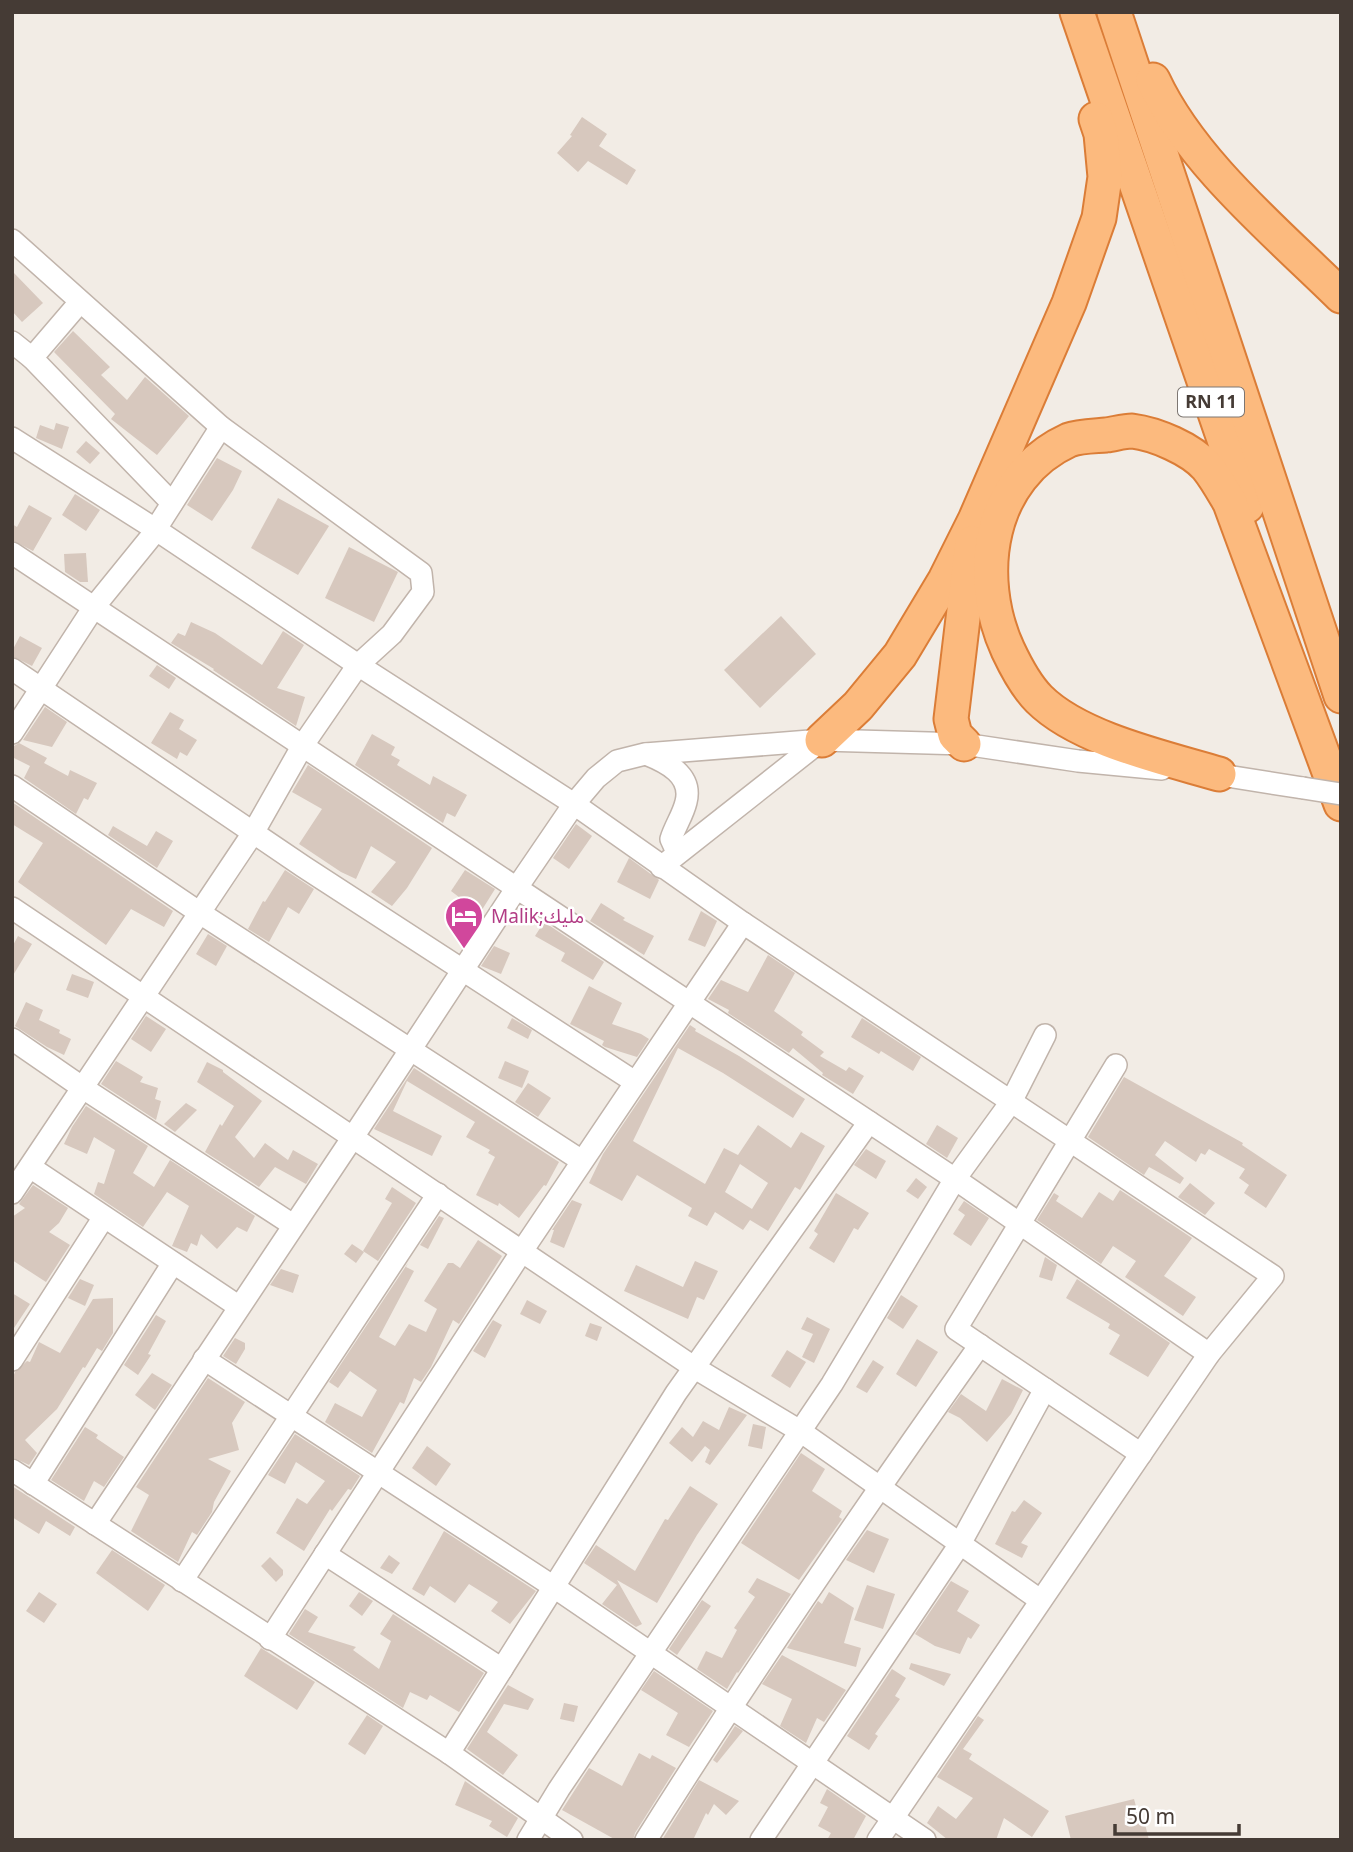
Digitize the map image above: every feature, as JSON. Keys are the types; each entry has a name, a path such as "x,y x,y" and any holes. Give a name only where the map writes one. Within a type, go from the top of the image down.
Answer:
{"highway":[{"path":"822,740 858,706 900,654 945,580 975,520 1069,303 1099,218 1105,177 1101,134 1065,12"},
{"name":"RN 11","path":"1077,12 1233,464 1341,793"},
{"name":"RN 11","path":"1114,12 1341,696"},
{"path":"1127,12 1154,82 1172,117 1234,190 1341,296"},
{"path":"1219,774 1127,746 1070,722 1039,699 1016,668 997,626 990,584 994,531 1010,491 1035,461 1071,439 1132,431 1182,446 1207,467 1230,503 1341,804"},
{"path":"964,744 955,735 951,719 975,520"}],"street":[{"path":"12,240 221,426 421,573 423,592 392,634 358,665 303,746 253,832 200,913 12,1193"},
{"path":"32,358 80,302"},
{"path":"12,342 32,358 172,503"},
{"path":"12,733 94,607 155,529 221,426"},
{"path":"12,438 574,804 743,923 1273,1276 1209,1354 878,1840"},
{"path":"12,553 955,1179 1209,1354"},
{"path":"12,669 253,832 635,1082"},
{"path":"95,1524 574,804 597,778 617,761 645,754 822,740 964,744 1078,761 1219,774 1341,793"},
{"path":"661,867 822,740"},
{"path":"645,754 668,763 678,772 686,786 687,799 671,839 677,852"},
{"path":"12,786 200,913 582,1161"},
{"path":"12,908 695,1367 800,1431 1040,1600"},
{"path":"270,1639 522,1251 743,923"},
{"path":"528,1840 832,1384 955,1179 1011,1102 1045,1035"},
{"path":"13,1041 293,1225"},
{"path":"1116,1065 956,1329 1141,1454"},
{"path":"449,1753 676,1394 869,1122"},
{"path":"30,1167 238,1307"},
{"path":"182,1581 438,1194"},
{"path":"12,1360 104,1217"},
{"path":"33,1484 173,1263"},
{"path":"646,1840 730,1706 879,1487 980,1345"},
{"path":"204,1359 554,1587 925,1840"},
{"path":"761,1840 960,1544 1045,1388"},
{"path":"12,1471 449,1753 572,1840"},
{"path":"325,1554 502,1669"}],"building":[{"path":"582,117 607,134 599,146 636,170 627,185 588,161 578,172 557,153 572,136 570,135"},
{"path":"12,271 43,303 22,322 12,311"},
{"path":"73,331 110,367 101,375 127,400 145,377 189,416 157,455 111,419 115,414 54,352"},
{"path":"56,423 69,427 62,449 36,438 40,425 54,430"},
{"path":"86,441 100,453 90,464 76,452"},
{"path":"217,458 242,471 212,521 187,505"},
{"path":"75,494 100,510 86,531 62,515"},
{"path":"278,498 329,526 298,575 251,548"},
{"path":"29,505 52,518 33,551 12,540 12,524 17,527"},
{"path":"349,547 398,572 374,622 325,598"},
{"path":"86,553 88,582 80,582 65,572 64,554"},
{"path":"781,616 816,654 760,708 724,670"},
{"path":"191,622 215,633 262,665 283,631 304,645 277,688 305,697 296,726 214,669 171,643 178,633 185,636"},
{"path":"20,636 42,648 32,666 12,656"},
{"path":"157,665 176,678 169,689 149,676"},
{"path":"45,707 67,722 52,747 23,740"},
{"path":"170,712 184,720 179,729 197,740 187,756 180,752 177,759 151,743"},
{"path":"372,734 395,747 391,755 400,760 397,765 430,785 433,776 467,795 455,817 447,813 443,823 355,765"},
{"path":"19,743 47,758 44,763 68,776 70,770 97,783 88,800 84,798 76,814 24,778 30,766 12,757 14,746"},
{"path":"308,765 432,848 407,888 392,906 371,892 396,862 371,846 356,879 299,844 322,809 292,792"},
{"path":"12,802 173,911 164,927 131,909 106,945 18,882 43,843 12,824"},
{"path":"576,824 592,836 569,869 553,858"},
{"path":"113,826 147,846 156,831 173,841 157,868 108,835"},
{"path":"629,858 659,880 650,899 617,882"},
{"path":"285,870 314,889 299,914 288,907 269,942 248,929 263,901 265,902"},
{"path":"465,870 495,889 480,913 451,891"},
{"path":"601,903 625,918 623,920 654,936 644,955 590,921"},
{"path":"701,911 717,921 705,947 688,940"},
{"path":"544,922 604,962 593,980 561,961 565,953 535,936"},
{"path":"208,934 227,946 216,966 196,954"},
{"path":"18,936 32,944 12,977 12,947"},
{"path":"494,946 510,953 501,974 481,966"},
{"path":"768,955 795,973 774,1011 803,1032 801,1035 824,1052 820,1056 846,1071 849,1067 864,1076 853,1094 822,1075 823,1073 793,1048 789,1053 728,1013 729,1010 708,999 721,980 748,992"},
{"path":"72,974 94,982 88,998 66,990"},
{"path":"589,986 622,1003 612,1024 649,1039 637,1057 605,1047 602,1045 604,1041 570,1024"},
{"path":"26,1002 43,1010 39,1020 60,1030 59,1033 71,1039 64,1055 15,1026"},
{"path":"146,1016 166,1029 151,1052 131,1039"},
{"path":"512,1018 532,1030 528,1039 507,1028"},
{"path":"862,1018 921,1057 913,1071 881,1051 879,1054 851,1037"},
{"path":"690,1025 695,1031 805,1099 793,1118 678,1048 633,1141 705,1184 724,1148 738,1155 758,1125 791,1148 801,1132 825,1146 800,1190 795,1187 768,1231 750,1220 743,1230 715,1212 707,1226 688,1216 692,1208 637,1175 622,1201 589,1183 603,1154","holes":["740,1164 768,1183 752,1209 725,1192"]},
{"path":"116,1061 143,1077 140,1082 158,1088 155,1099 161,1101 156,1120 101,1084"},
{"path":"505,1061 529,1071 522,1088 498,1078"},
{"path":"207,1062 223,1070 262,1101 235,1137 254,1158 265,1143 288,1160 293,1150 318,1164 306,1184 275,1167 259,1187 205,1152 220,1124 222,1126 234,1106 197,1082"},
{"path":"414,1068 559,1162 546,1186 544,1185 519,1218 499,1203 498,1206 476,1195 495,1157 488,1153 490,1150 466,1137 475,1122 407,1081 393,1111 442,1136 432,1156 374,1129"},
{"path":"1124,1077 1243,1143 1242,1145 1287,1175 1266,1208 1244,1193 1249,1185 1239,1178 1245,1169 1209,1149 1205,1155 1201,1153 1196,1162 1165,1141 1155,1155 1184,1178 1180,1184 1149,1167 1144,1175 1088,1137"},
{"path":"528,1083 551,1098 538,1117 515,1102"},
{"path":"186,1103 197,1110 175,1132 164,1124"},
{"path":"86,1106 148,1146 133,1173 154,1187 170,1160 255,1216 247,1232 237,1227 217,1249 201,1234 197,1246 191,1243 187,1252 172,1246 189,1206 167,1192 143,1227 94,1194 98,1182 104,1184 115,1150 94,1137 87,1154 64,1144"},
{"path":"937,1125 958,1138 947,1158 926,1144"},
{"path":"866,1149 886,1161 876,1179 854,1165"},
{"path":"916,1178 927,1187 918,1199 906,1191"},
{"path":"1190,1183 1215,1203 1205,1215 1178,1197"},
{"path":"33,1185 68,1208 59,1223 49,1232 70,1245 46,1282 12,1260 12,1217 25,1208 19,1204"},
{"path":"392,1187 416,1203 378,1261 363,1251 392,1203 385,1199"},
{"path":"1120,1190 1192,1238 1164,1276 1196,1297 1183,1316 1125,1277 1136,1261 1113,1246 1101,1264 1037,1220 1054,1193 1059,1196 1056,1201 1082,1218 1099,1192 1113,1201"},
{"path":"836,1193 869,1213 858,1230 854,1228 834,1263 809,1248 818,1234 814,1231"},
{"path":"572,1200 582,1204 564,1248 550,1242 552,1230"},
{"path":"964,1201 989,1218 971,1246 953,1234 965,1215 958,1210"},
{"path":"439,1216 444,1218 428,1249 420,1245"},
{"path":"478,1240 502,1256 459,1324 453,1320 421,1382 414,1378 404,1404 400,1402 372,1453 325,1422 335,1403 362,1417 377,1390 350,1371 338,1388 329,1382 408,1263 406,1267 414,1271 379,1337 395,1346 409,1324 426,1332 437,1309 424,1301 448,1263 460,1268"},
{"path":"352,1244 364,1252 356,1263 344,1254"},
{"path":"1045,1257 1057,1265 1052,1281 1039,1277"},
{"path":"695,1261 718,1271 704,1300 697,1297 688,1319 624,1291 636,1265 683,1287"},
{"path":"281,1269 299,1275 293,1293 270,1285"},
{"path":"80,1279 94,1285 85,1306 68,1298"},
{"path":"1077,1279 1170,1343 1148,1377 1109,1354 1120,1335 1108,1328 1110,1324 1066,1298"},
{"path":"12,1293 30,1304 12,1331"},
{"path":"901,1295 918,1306 903,1329 887,1318"},
{"path":"113,1298 113,1333 102,1351 97,1348 57,1409 25,1440 37,1453 29,1465 12,1457 12,1380 15,1372 27,1361 30,1362 39,1342 60,1353 93,1299"},
{"path":"527,1300 547,1311 540,1324 520,1314"},
{"path":"156,1315 166,1321 148,1354 151,1355 138,1375 124,1365"},
{"path":"807,1317 830,1329 814,1363 802,1357 813,1334 801,1329"},
{"path":"493,1320 502,1325 485,1358 473,1351"},
{"path":"590,1323 602,1327 597,1341 585,1336"},
{"path":"235,1338 245,1343 245,1349 236,1364 223,1356"},
{"path":"917,1339 938,1352 916,1387 896,1374"},
{"path":"787,1350 806,1362 790,1388 771,1376"},
{"path":"873,1360 884,1367 867,1393 856,1387"},
{"path":"152,1373 172,1385 155,1410 135,1395"},
{"path":"208,1378 245,1402 232,1423 239,1450 208,1459 231,1471 214,1502 212,1512 197,1535 192,1532 178,1562 131,1531 149,1495 136,1487"},
{"path":"1002,1379 1023,1390 1011,1414 987,1442 960,1418 948,1412 961,1394 986,1411"},
{"path":"729,1407 747,1415 710,1465 705,1462 710,1450 705,1446 692,1462 669,1443 682,1427 693,1437 703,1421 719,1430"},
{"path":"753,1424 766,1427 762,1449 748,1446"},
{"path":"85,1427 124,1457 104,1487 94,1481 84,1501 51,1480"},
{"path":"295,1434 360,1476 332,1511 330,1509 304,1551 276,1533 297,1498 307,1504 325,1481 296,1462 285,1484 268,1475"},
{"path":"427,1446 451,1464 436,1486 412,1468"},
{"path":"801,1453 825,1469 812,1491 842,1511 839,1517 842,1519 799,1580 741,1543"},
{"path":"12,1486 75,1527 70,1536 46,1521 39,1534 12,1517"},
{"path":"690,1486 718,1504 657,1603 617,1580 642,1624 636,1627 602,1604 617,1585 584,1563 596,1545 635,1571 665,1519 668,1520"},
{"path":"1024,1500 1042,1513 1021,1543 1028,1546 1022,1558 995,1544 1012,1511 1015,1512"},
{"path":"867,1530 889,1539 874,1573 846,1560"},
{"path":"444,1531 536,1591 510,1624 491,1611 498,1602 469,1584 455,1603 430,1586 424,1596 412,1589"},
{"path":"112,1550 165,1585 148,1611 96,1573"},
{"path":"389,1555 400,1563 392,1574 380,1568"},
{"path":"270,1557 283,1570 283,1575 276,1582 261,1566"},
{"path":"757,1578 791,1594 727,1689 697,1669 706,1651 722,1658 737,1630 734,1628 755,1597 748,1592"},
{"path":"951,1581 969,1591 957,1611 980,1625 971,1639 968,1637 960,1654 935,1646 915,1634"},
{"path":"867,1585 895,1594 883,1629 854,1620"},
{"path":"39,1592 57,1604 44,1623 26,1611"},
{"path":"359,1592 373,1601 362,1616 349,1606"},
{"path":"829,1592 854,1608 844,1643 861,1648 856,1667 787,1648 818,1601 822,1604"},
{"path":"702,1600 711,1606 677,1655 669,1649"},
{"path":"305,1609 318,1617 308,1632 356,1647 353,1650 379,1669 391,1641 380,1634 393,1614 484,1673 459,1712 430,1695 427,1700 410,1692 403,1708 289,1634"},
{"path":"261,1648 315,1682 297,1710 244,1676"},
{"path":"782,1655 846,1690 824,1722 817,1718 806,1743 780,1726 792,1699 762,1684"},
{"path":"911,1663 951,1674 944,1686 909,1669"},
{"path":"892,1669 906,1678 895,1696 900,1699 875,1734 878,1736 869,1750 847,1736"},
{"path":"654,1671 713,1711 689,1747 666,1735 678,1713 641,1690"},
{"path":"508,1685 534,1699 528,1710 504,1704 487,1732 518,1755 503,1775 467,1749"},
{"path":"564,1703 578,1706 574,1722 560,1719"},
{"path":"367,1715 383,1726 365,1755 348,1744"},
{"path":"978,1716 984,1720 963,1749 972,1754 969,1759 1049,1811 1032,1837 1004,1818 996,1840 948,1840 927,1823 938,1806 956,1819 973,1798 937,1777"},
{"path":"735,1726 743,1731 717,1763 713,1760"},
{"path":"639,1753 650,1759 652,1755 676,1768 633,1840 616,1840 562,1810 589,1768 622,1786"},
{"path":"699,1780 739,1801 726,1815 714,1804 708,1815 706,1813 693,1840 662,1840"},
{"path":"465,1781 518,1818 507,1837 489,1826 492,1821 455,1805"},
{"path":"827,1789 866,1816 853,1840 827,1840 831,1833 818,1826 828,1807 820,1803"},
{"path":"1134,1799 1140,1821 1144,1820 1149,1840 1071,1840 1065,1816"}],"place":[{"name":"Malik;مليك","path":"464,950"}]}
